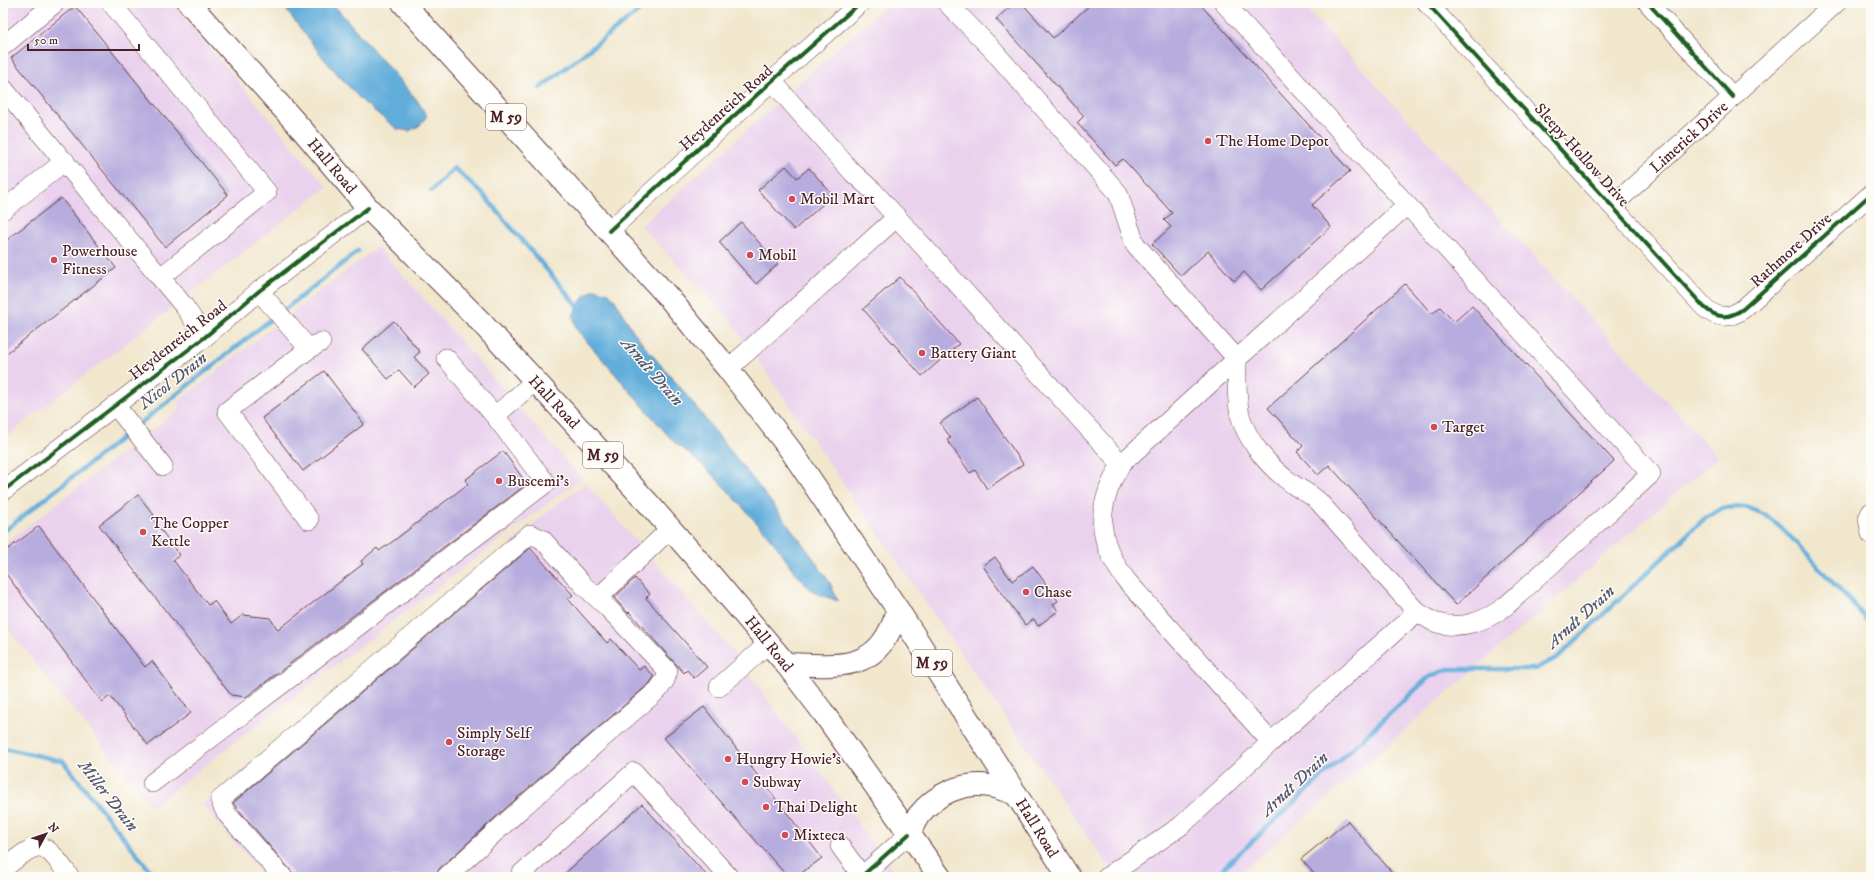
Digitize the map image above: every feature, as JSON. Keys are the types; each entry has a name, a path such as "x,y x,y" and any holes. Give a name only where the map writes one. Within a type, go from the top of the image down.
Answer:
{"highway":[{"name":"Hall Road","path":"189,3 304,132 368,208 479,320 670,530 769,643 822,710 940,877"},
{"name":"Hall Road","path":"403,3 670,299 728,369 792,452 898,610 1069,877"},
{"path":"786,664 835,666 850,664 864,658 883,643 892,630 898,610"},
{"path":"909,834 918,816 930,803 948,791 964,786 975,785 990,786 1016,794"}],"street":[{"path":"3,46 55,3"},
{"path":"111,3 267,192 161,278"},
{"name":"Heydenreich Road","path":"609,231 772,81 860,3"},
{"path":"947,3 991,48 1118,193 1134,244 1237,359 1238,401 1240,414 1246,431 1256,447 1282,476 1292,484 1309,492 1418,612 1434,622 1456,625 1471,624 1496,614 1651,474 1224,3"},
{"name":"Sleepy Hollow Drive","path":"1427,3 1704,307 1716,316 1724,317"},
{"path":"1648,3 1733,97"},
{"name":"Limerick Drive","path":"1612,206 1836,3"},
{"path":"772,81 853,173 897,217 1121,464"},
{"path":"3,88 184,306 205,336"},
{"path":"3,210 65,161"},
{"name":"Rathmore Drive","path":"1724,317 1729,317 1743,309 1871,194"},
{"path":"1271,742 1127,581 1112,560 1103,536 1102,513 1105,497 1112,479 1121,464 1407,205"},
{"name":"Heydenreich Road","path":"3,491 205,336 259,291 368,208"},
{"path":"728,369 897,217"},
{"path":"259,291 315,345 226,412 308,520"},
{"path":"152,783 546,483 495,416 446,358"},
{"path":"495,416 535,381"},
{"path":"115,405 163,466"},
{"path":"1871,512 1868,519 1871,534"},
{"path":"598,598 670,530"},
{"path":"282,877 226,813 220,800 530,534 542,540 583,585 598,598 668,671 665,680 658,690 524,806 446,877"},
{"path":"1107,877 1182,825 1271,742 1418,612"},
{"path":"719,687 769,643"},
{"path":"524,877 521,874 634,772 729,877"},
{"path":"840,846 862,877 909,834"},
{"path":"3,868 30,849 42,847 51,852 70,877"}],"shaded area":[{"path":"3,3 172,3 327,187 3,439"},
{"path":"888,3 1301,3 1718,457 1236,877 1116,877 730,320 641,226"},
{"path":"378,247 581,478 232,744 152,807 3,623 3,545 181,408 177,403 271,328"},
{"name":"Simply Self Storage","path":"585,483 730,648 897,877 467,877 549,805 466,877 264,877 202,805 554,507"}],"water":[{"path":"281,3 332,3 417,100 427,116 419,126 409,131 397,129 361,100 324,59"},
{"path":"595,289 609,293 614,299 632,329 647,349 680,387 775,507 813,558 830,583 838,601 823,596 809,588 804,583 774,543 739,503 714,476 673,441 577,330 573,316 581,300"}],"building":[{"name":"The Home Depot","path":"1014,3 1022,3 1053,38 1092,3 1199,3 1350,171 1312,205 1331,227 1261,290 1244,272 1234,281 1208,251 1181,276 1152,244 1171,227 1164,220 1172,213 1123,159 1115,165 1077,123 1084,116 996,19"},
{"path":"75,6 228,195 165,247 11,58"},
{"path":"786,166 797,178 809,168 833,195 794,230 758,190"},
{"path":"61,198 116,268 3,356 3,243"},
{"path":"741,222 778,264 756,284 719,242"},
{"path":"900,277 959,344 922,376 863,309"},
{"name":"Target","path":"1405,284 1432,314 1440,307 1454,322 1472,306 1614,461 1456,605 1329,465 1318,475 1297,452 1303,446 1268,408"},
{"path":"394,321 420,352 414,357 429,374 414,387 399,370 388,379 362,349"},
{"path":"324,371 364,424 303,471 262,418"},
{"path":"977,397 1023,464 987,489 975,470 970,473 947,440 951,438 940,423"},
{"path":"503,451 527,484 246,697 231,695 99,525 138,495 154,515 151,517 180,555 173,560 208,605 214,601 231,624 243,615 270,618 278,630 363,564 361,561 377,548 379,551 392,542 468,484 465,480"},
{"path":"39,526 145,667 152,661 191,713 148,745 110,696 102,702 3,570 3,553"},
{"name":"Simply Self Storage","path":"530,548 573,595 568,599 607,643 611,639 639,670 644,666 654,677 650,683 517,798 439,869 435,877 296,877 233,803"},
{"name":"Chase","path":"995,557 1012,581 1033,566 1058,601 1053,604 1058,611 1038,626 1034,619 1025,625 983,566"},
{"path":"635,578 650,594 646,598 707,667 694,678 687,670 684,673 629,612 628,613 614,598"},
{"path":"704,707 822,858 796,877 788,877 664,738"},
{"path":"642,804 708,877 561,877"},
{"path":"1348,821 1396,877 1317,877 1301,859"}],"waterway":[{"name":"Nicol Drain","path":"540,88 649,3"},
{"name":"Arndt Drain","path":"431,191 454,168 482,193 580,309"},
{"name":"Nicol Drain","path":"283,311 358,251"},
{"name":"Nicol Drain","path":"137,426 275,316"},
{"name":"Nicol Drain","path":"3,532 129,432"},
{"name":"Arndt Drain","path":"1214,877 1429,677 1448,669 1535,669 1558,657 1704,519 1722,508 1746,507 1766,515 1787,533 1871,624"},
{"name":"Miller Drain","path":"3,748 63,761 155,877"}],"cycle path":[{"path":"609,231 772,81 860,3"},
{"path":"1427,3 1704,307 1718,316 1733,315 1743,309 1871,194"},
{"path":"1648,3 1733,97"},
{"path":"3,491 205,337 259,291 368,208"},
{"path":"861,877 909,834"}],"place":[{"name":"The Home Depot","path":"1208,141"},
{"name":"Mobil Mart","path":"792,199"},
{"name":"Mobil","path":"750,255"},
{"name":"Powerhouse Fitness","path":"54,260"},
{"name":"Battery Giant","path":"922,353"},
{"name":"Target","path":"1434,427"},
{"name":"Buscemi's","path":"499,481"},
{"name":"The Copper Kettle","path":"143,532"},
{"name":"Chase","path":"1026,592"},
{"name":"Simply Self Storage","path":"449,742"},
{"name":"Hungry Howie's","path":"728,759"},
{"name":"Subway","path":"745,782"},
{"name":"Thai Delight","path":"766,807"},
{"name":"Mixteca","path":"785,835"}]}
